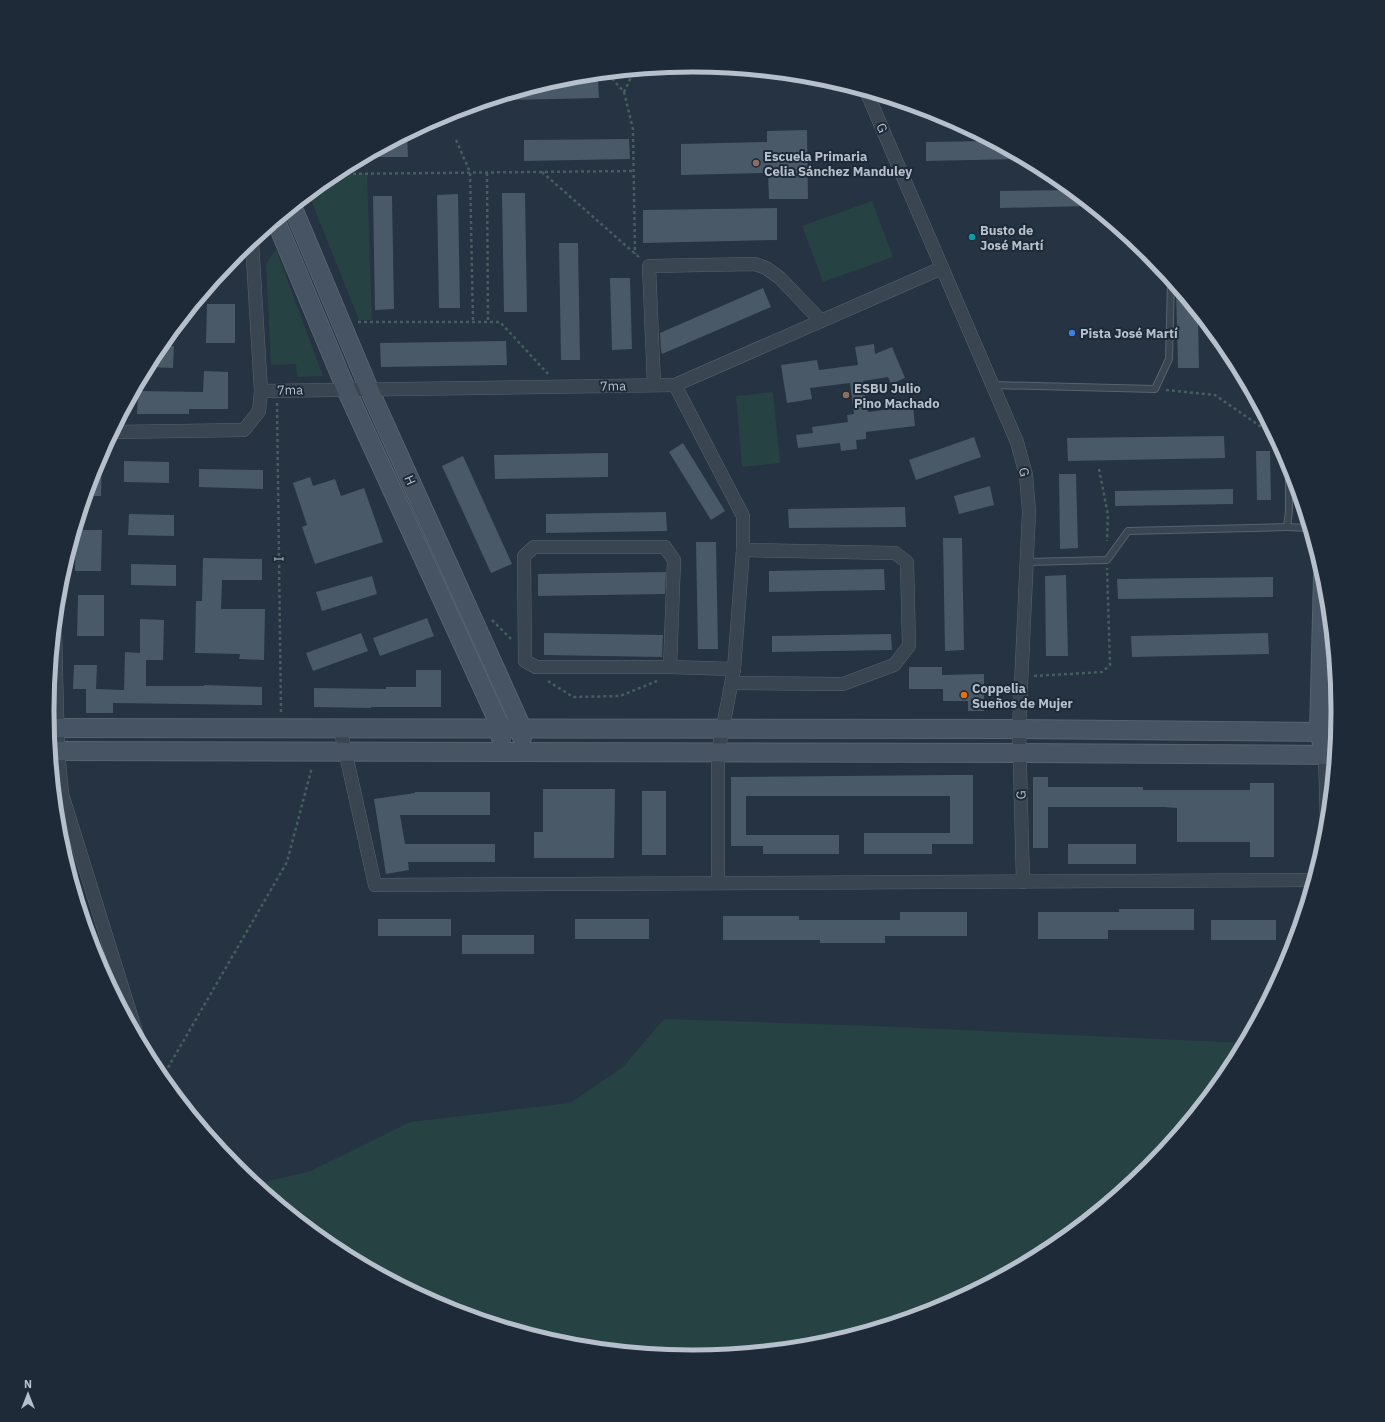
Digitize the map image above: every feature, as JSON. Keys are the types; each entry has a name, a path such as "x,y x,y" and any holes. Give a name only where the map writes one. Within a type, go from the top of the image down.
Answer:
{"street":[{"name":"G","path":"869,97 1017,442 1026,475 1029,511 1019,729 1023,882"},
{"name":"H","path":"294,213 369,389 522,728 522,751"},
{"name":"H","path":"278,226 346,389 501,728 502,751"},
{"path":"119,432 244,430 259,411 261,391 252,249"},
{"path":"654,386 649,266 755,264 766,268 780,278 821,321"},
{"name":"7ma","path":"261,391 675,385 942,268"},
{"path":"675,385 743,516 744,550 734,668 718,752 718,883"},
{"path":"670,667 674,560 665,547 534,547 524,556 525,661 536,667 734,668"},
{"path":"732,683 843,684 894,665 909,646 907,562 895,553 744,550"},
{"path":"1325,622 1330,733 1329,767"},
{"path":"56,662 58,751 62,794 130,1011"},
{"path":"57,728 1019,729 1330,733"},
{"path":"340,728 375,885 1308,880"},
{"path":"58,751 522,751 1329,755"}],"lane":[{"path":"992,384 1154,389 1169,358 1171,288"},
{"path":"1288,527 1290,511 1289,485"},
{"path":"1027,562 1107,560 1128,531 1304,528"}],"path":[{"path":"624,92 632,76"},
{"path":"611,78 624,92 633,129 635,254"},
{"path":"456,140 470,172 473,322"},
{"path":"348,174 634,171"},
{"path":"542,172 649,266"},
{"path":"487,173 488,322"},
{"path":"341,322 500,322 559,387"},
{"path":"1154,389 1215,395 1265,430"},
{"name":"I","path":"277,390 282,728"},
{"path":"1021,677 1102,672 1110,665 1107,560 1108,515 1098,469"},
{"path":"166,1071 287,862 317,751"}],"green space":[{"path":"348,174 367,174 372,320 359,320 311,199"},
{"path":"872,201 893,257 823,282 802,226"},
{"path":"276,249 323,376 297,377 296,364 271,365 266,264"},
{"path":"773,392 780,463 742,467 736,396"},
{"path":"664,1019 875,1026 1237,1043 1199,1100 1173,1132 1113,1191 1081,1218 1047,1242 1012,1264 975,1284 898,1316 858,1328 776,1344 692,1350 609,1344 527,1328 487,1316 410,1284 373,1264 304,1218 263,1182 311,1171 410,1122 570,1103 623,1067"}],"building":[{"path":"598,80 599,98 507,100 527,94"},
{"path":"807,130 808,199 769,199 768,173 681,175 681,144 767,142 767,131"},
{"path":"629,139 630,159 524,161 524,140"},
{"path":"407,140 408,157 375,157"},
{"path":"981,141 1014,159 926,161 926,142"},
{"path":"1061,190 1084,206 1000,208 1000,191"},
{"path":"502,193 525,193 527,312 504,312"},
{"path":"458,194 460,308 439,308 437,195"},
{"path":"373,196 392,196 394,309 375,310"},
{"path":"777,208 777,240 643,243 643,210"},
{"path":"559,243 578,243 580,360 561,360"},
{"path":"610,278 630,278 632,349 612,350"},
{"path":"763,288 771,307 662,354 660,333"},
{"path":"1176,294 1198,321 1199,368 1178,368"},
{"path":"207,304 235,304 235,343 206,343"},
{"path":"506,341 507,365 381,367 380,343"},
{"path":"874,344 875,354 892,347 905,378 891,384 888,377 863,381 868,412 913,406 915,426 866,432 866,439 856,440 857,449 841,451 840,443 798,448 796,435 813,433 812,427 848,422 847,415 854,414 850,383 810,388 812,399 787,403 781,365 817,360 819,370 858,365 855,347"},
{"path":"169,346 174,346 173,368 155,367"},
{"path":"204,371 228,372 228,409 189,409 189,414 137,414 138,396 141,391 203,392"},
{"path":"1224,436 1225,458 1068,461 1067,438"},
{"path":"974,437 981,457 916,480 909,460"},
{"path":"683,443 725,511 711,520 669,452"},
{"path":"1256,451 1270,451 1271,500 1257,500"},
{"path":"608,453 608,477 495,479 494,455"},
{"path":"463,456 512,564 491,573 442,466"},
{"path":"124,461 169,462 169,483 124,482"},
{"path":"199,469 263,470 263,489 199,487"},
{"path":"102,471 101,496 92,496"},
{"path":"1059,474 1076,474 1078,548 1060,549"},
{"path":"310,477 313,486 335,479 341,496 364,488 383,542 315,564 302,527 307,525 293,483"},
{"path":"990,486 994,505 959,514 954,496"},
{"path":"1233,489 1233,504 1115,506 1115,491"},
{"path":"905,507 906,527 789,528 788,509"},
{"path":"666,512 667,531 546,533 546,514"},
{"path":"129,514 174,515 174,536 128,535"},
{"path":"81,530 102,530 101,571 75,571 76,548"},
{"path":"943,538 962,538 964,650 945,651"},
{"path":"696,542 716,542 718,649 698,649"},
{"path":"203,558 262,559 262,580 222,580 221,609 265,609 264,660 239,659 240,654 195,653 196,601 202,601"},
{"path":"131,564 176,565 176,586 131,585"},
{"path":"884,569 885,590 769,592 769,571"},
{"path":"666,572 665,594 538,596 538,574"},
{"path":"1066,575 1068,656 1046,656 1045,576"},
{"path":"372,576 377,594 322,611 316,592"},
{"path":"1273,577 1273,597 1118,599 1117,579"},
{"path":"78,595 104,595 104,636 77,636"},
{"path":"427,618 434,636 380,656 373,638"},
{"path":"140,619 164,620 163,660 146,660 146,686 204,685 262,687 262,705 113,703 113,713 86,713 86,689 73,689 74,665 97,665 96,689 124,690 125,652 140,653"},
{"path":"361,633 368,651 313,671 306,653"},
{"path":"544,633 663,635 662,657 544,655"},
{"path":"1268,633 1269,654 1132,657 1131,636"},
{"path":"891,634 892,650 772,652 772,636"},
{"name":"Coppelia Sueños de Mujer","path":"909,667 942,667 942,675 984,674 984,711 968,711 968,701 943,701 943,689 909,689"},
{"path":"416,670 441,670 441,707 314,707 314,688 386,689 386,687 416,687"},
{"path":"973,775 973,844 932,844 932,854 864,854 864,833 950,833 950,796 746,796 746,835 839,835 839,854 763,854 763,846 731,846 731,777"},
{"path":"1033,777 1048,777 1048,787 1143,787 1143,790 1250,790 1250,783 1274,783 1274,857 1250,857 1250,842 1177,842 1177,808 1164,807 1048,807 1048,848 1033,848"},
{"path":"543,789 615,789 614,858 534,858 534,832 543,832"},
{"path":"642,791 666,791 666,855 642,855"},
{"path":"415,792 490,792 490,815 400,815 405,844 495,844 495,862 408,862 409,870 386,874 374,799"},
{"path":"1068,844 1136,844 1136,864 1068,864"},
{"path":"1119,909 1194,909 1194,930 1108,930 1108,939 1038,939 1038,912 1119,912"},
{"path":"900,912 967,912 967,936 885,936 885,943 820,943 820,940 723,940 723,916 799,916 799,920 900,920"},
{"path":"378,919 451,919 451,936 378,936"},
{"path":"575,919 649,919 649,939 575,939"},
{"path":"1211,920 1276,920 1276,940 1211,940"},
{"path":"462,935 534,935 534,954 462,954"}],"place":[{"name":"Escuela Primaria Celia Sánchez Manduley","path":"756,163"},
{"name":"Busto de José Martí","path":"972,237"},
{"name":"Pista José Martí","path":"1072,333"},
{"name":"ESBU Julio Pino Machado","path":"846,395"},
{"name":"Coppelia Sueños de Mujer","path":"964,695"}]}
